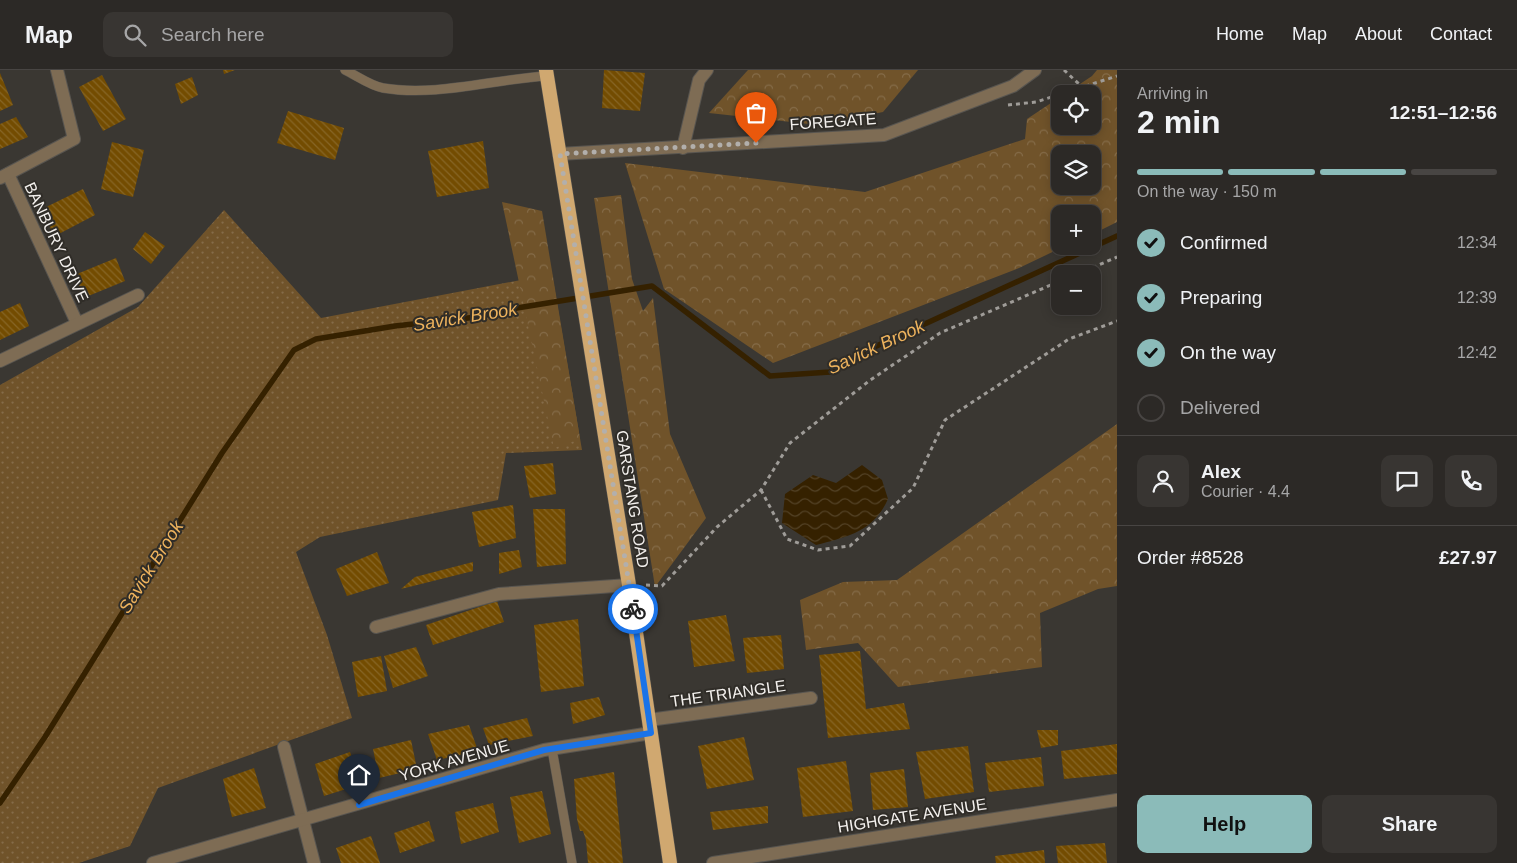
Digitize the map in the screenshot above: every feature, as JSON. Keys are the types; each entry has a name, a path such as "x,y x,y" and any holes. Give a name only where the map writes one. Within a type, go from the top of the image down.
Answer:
{"highway":[{"path":"547,73 560,154"},
{"name":"GARSTANG ROAD","path":"560,154 630,584 670,863"}],"street":[{"path":"4,176 74,139 57,70"},
{"path":"683,148 699,80 707,70"},
{"name":"FOREGATE","path":"560,154 683,148 884,134 1013,86 1035,70"},
{"name":"BANBURY DRIVE","path":"4,176 77,323"},
{"name":"BANBURY DRIVE","path":"0,360 138,295"},
{"path":"376,627 499,594 630,584"},
{"name":"THE TRIANGLE","path":"650,726 811,698"},
{"name":"YORK AVENUE","path":"153,863 552,749 650,726"},
{"path":"284,747 314,863"},
{"name":"HIGHGATE AVENUE","path":"713,863 1117,800"}],"lane":[{"path":"345,70 382,88 430,90 547,73"},
{"path":"552,749 572,863"}],"path":[{"path":"1064,70 1080,85"},
{"path":"1085,85 1117,76"},
{"path":"990,94 1010,106 1036,102 1051,97"},
{"path":"1099,265 1117,257"},
{"path":"630,584 662,586 717,527 761,490 790,443 869,382 940,333 1051,285"},
{"path":"761,490 787,539 818,550 850,546 913,488 945,420 1069,339 1117,321"}],"green space":[{"path":"748,70 918,70 883,112 818,125 709,113"},
{"path":"1097,70 1117,70 1117,222 1101,230 1101,205 1051,205 1051,253 1019,268 773,363 664,289 625,163 865,192 1025,139 1027,119 1051,103 1051,135 1101,135 1101,85 1078,85 1092,76"},
{"path":"621,195 632,279 643,311 653,298 670,434 706,518 655,587 594,198"},
{"path":"502,202 542,211 580,439 554,448"},
{"path":"224,210 321,318 552,274 582,450 506,453 498,500 320,537 296,552 327,635 352,718 158,788 130,846 79,863 0,863 0,385 138,307"},
{"path":"1117,424 1117,586 1098,589 1040,613 1042,667 898,687 858,643 806,650 800,600 843,582 897,580"}],"water":[{"path":"862,465 882,480 888,499 882,510 868,526 839,539 816,545 782,523 785,494 813,475 836,483"}],"building":[{"path":"223,70 235,70 224,74"},
{"path":"604,70 645,73 640,111 602,108"},
{"path":"0,73 13,105 0,111"},
{"path":"102,75 126,119 103,131 79,87"},
{"path":"192,77 198,95 181,104 175,84"},
{"path":"288,111 344,128 335,160 277,143"},
{"path":"16,117 28,137 0,149 0,124"},
{"path":"483,141 489,188 437,197 428,151"},
{"path":"112,142 144,150 133,197 101,189"},
{"path":"83,189 95,215 55,236 40,210"},
{"path":"145,232 165,246 151,264 133,249"},
{"path":"116,258 125,281 81,299 72,276"},
{"path":"20,303 29,326 0,340 0,312"},
{"path":"553,463 556,494 530,498 524,466"},
{"path":"513,505 516,538 479,547 472,512"},
{"path":"533,509 565,509 566,564 537,567"},
{"path":"519,550 522,567 499,574 499,553"},
{"path":"377,552 389,583 347,596 336,569"},
{"path":"473,562 473,571 401,589 415,577"},
{"path":"497,601 504,622 433,645 426,625"},
{"path":"726,615 735,661 694,667 688,621"},
{"path":"578,619 584,686 541,692 534,625"},
{"path":"781,635 784,669 747,673 743,638"},
{"path":"416,647 428,676 393,688 384,656"},
{"path":"860,651 866,709 904,703 910,729 828,738 819,655"},
{"path":"381,656 387,691 358,697 352,662"},
{"path":"599,697 605,715 573,724 570,703"},
{"path":"527,718 533,736 489,745 483,728"},
{"path":"469,725 478,751 437,760 428,734"},
{"path":"1037,730 1058,730 1058,745 1041,748"},
{"path":"744,737 754,780 707,789 698,746"},
{"path":"411,740 417,769 379,778 373,749"},
{"path":"1117,744 1117,774 1064,779 1061,751"},
{"path":"968,746 974,792 925,799 916,752"},
{"path":"350,752 362,784 324,796 315,764"},
{"path":"1041,757 1044,786 989,792 985,763"},
{"path":"846,761 853,811 803,817 797,768"},
{"path":"254,768 266,808 232,817 223,779"},
{"path":"904,769 908,807 873,810 870,773"},
{"path":"614,772 623,863 588,863 586,840 583,831 580,831 577,819 574,779"},
{"path":"542,791 551,834 519,843 510,797"},
{"path":"493,803 499,832 461,844 455,812"},
{"path":"768,806 768,823 713,830 710,812"},
{"path":"429,821 435,841 400,853 394,833"},
{"path":"371,836 380,863 341,863 336,848"},
{"path":"1105,843 1107,863 1058,863 1056,846"},
{"path":"1044,850 1045,863 996,863 995,856"}],"waterway":[{"name":"Savick Brook","path":"0,803 45,737 222,453 294,350 316,339 395,326 477,317 517,308 652,286 770,376 830,372 870,349 1117,236"}],"way so far":[{"path":"633,609 560,154 756,143"}],"route":[{"path":"359,805 544,750 651,733 633,609"}]}
